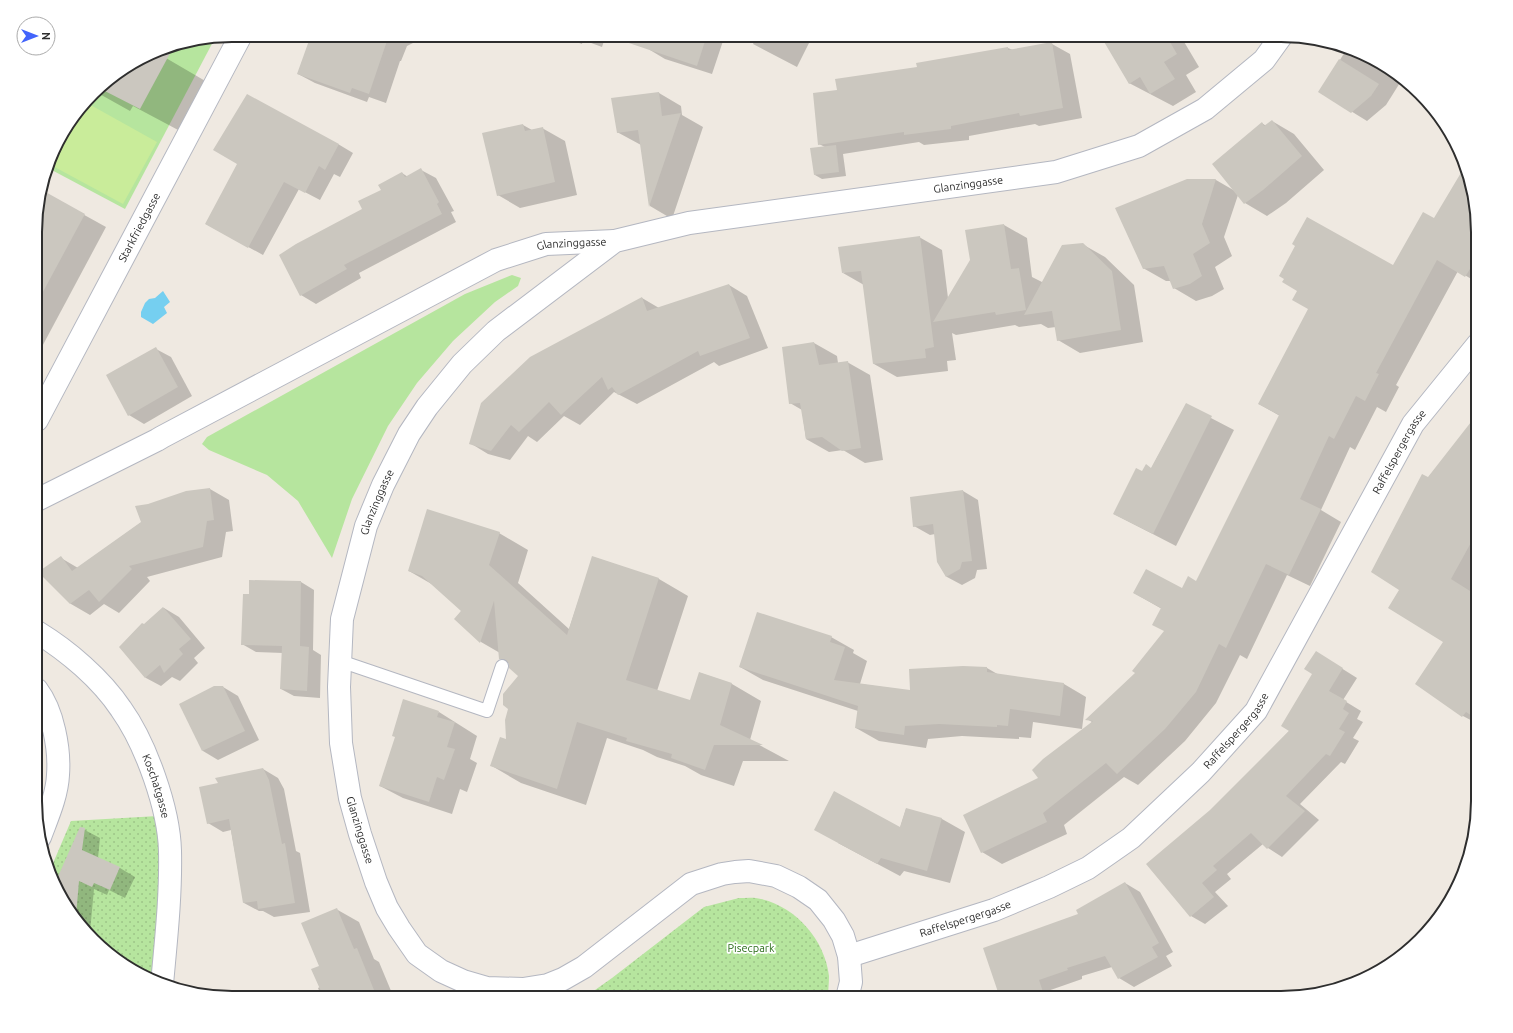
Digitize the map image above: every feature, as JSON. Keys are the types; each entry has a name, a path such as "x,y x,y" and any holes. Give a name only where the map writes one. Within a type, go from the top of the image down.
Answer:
{"street":[{"name":"Starkfriedgasse","path":"42,411 237,42"},
{"name":"Glanzinggasse","path":"42,498 157,440 496,260 546,244 615,241 689,223 1056,172 1139,146 1206,109 1264,60 1277,42"},
{"name":"Glanzinggasse","path":"482,991 442,971 417,954 387,908 376,882 362,841 350,798 341,743 340,661 342,619 366,526 382,485 409,434 428,407 462,364 496,331 615,241"},
{"name":"Raffelspergergasse","path":"849,956 994,910 1049,887 1088,868 1131,838 1201,772 1256,711 1413,424 1471,353"},
{"name":"Koschatgasse","path":"42,635 76,660 97,680 121,709 136,735 153,775 164,808 170,850 168,911 162,978"},
{"path":"42,699 51,716 56,743 58,775 52,803 44,826"},
{"name":"Glanzinggasse","path":"504,991 548,985 563,979 584,967 690,884 707,878 736,872 750,871 776,876 799,887 818,900 834,920 843,936 849,956 851,982 849,991"}],"lane":[{"path":"340,661 487,711 502,666"}],"green space":[{"path":"212,43 125,209 52,170 67,137 89,107 107,89 126,74 159,56 183,48"},
{"path":"91,105 157,142 123,204 54,166 67,137 81,116"},
{"path":"512,275 521,278 518,286 495,302 453,341 417,383 388,426 352,499 332,558 298,501 267,475 209,450 202,444 207,437 465,294"},
{"path":"158,816 164,876 155,975 126,959 107,944 81,917 67,896 53,864 71,821"},
{"name":"Pisecpark","path":"739,898 758,898 786,909 807,927 822,950 829,976 828,991 593,991 704,907"}],"water":[{"path":"163,291 170,302 164,307 167,313 153,324 141,317 141,312 145,303 149,299 155,298"}],"building":[{"path":"308,42 387,42 369,94 352,88 350,93 297,74"},
{"path":"626,42 705,42 697,66"},
{"path":"1052,42 1063,108 1020,116 1019,113 951,126 951,129 904,135 904,132 818,145 813,93 837,90 835,79 917,67 916,63 1008,47 1008,50"},
{"path":"1104,42 1170,42 1177,54 1164,62 1175,79 1150,94 1140,77 1129,84"},
{"path":"171,52 140,109 105,91 116,81 137,67"},
{"path":"1339,59 1379,84 1371,96 1351,113 1318,92"},
{"path":"659,92 662,116 681,113 649,207 638,130 617,133 611,98"},
{"path":"247,94 339,144 325,170 319,166 305,193 284,182 248,248 205,224 237,164 213,150"},
{"path":"1272,120 1302,156 1263,190 1244,204 1212,164 1262,122 1264,126"},
{"path":"523,124 525,131 543,127 555,182 497,196 482,133"},
{"path":"836,145 839,172 814,175 810,148"},
{"path":"421,168 439,202 437,204 442,214 344,265 347,269 300,296 279,255 296,244 362,209 358,201 381,190 378,185 402,172 405,177"},
{"path":"1461,172 1465,183 1471,219 1471,267 1465,277 1437,260 1376,373 1379,374 1365,401 1356,396 1334,439 1329,436 1300,499 1321,509 1289,575 1266,564 1226,648 1219,644 1196,692 1165,729 1117,774 1106,763 1043,813 1047,822 981,853 963,815 1038,778 1032,770 1043,759 1093,721 1085,720 1135,673 1132,671 1164,631 1152,625 1161,608 1133,593 1146,569 1182,588 1188,576 1196,581 1279,415 1258,404 1308,309 1292,300 1297,291 1282,282 1284,279 1279,276 1295,246 1292,244 1307,217 1393,265 1423,212 1434,218"},
{"path":"1187,179 1216,179 1202,224 1210,243 1193,254 1202,276 1190,284 1173,289 1164,266 1143,269 1115,208"},
{"path":"46,192 85,214 42,294 42,219"},
{"path":"1004,224 1011,269 1019,268 1026,310 996,315 995,312 933,322 970,260 965,230"},
{"path":"920,236 934,347 925,349 926,358 873,364 861,271 842,273 838,247"},
{"path":"1083,243 1112,271 1121,330 1057,341 1052,311 1024,315 1062,245"},
{"path":"729,284 750,338 700,356 698,351 618,395 612,387 608,390 602,377 561,415 549,402 519,432 511,425 491,451 469,444 481,403 530,357 642,297 647,311"},
{"path":"814,342 819,365 848,361 861,448 842,451 822,437 806,439 800,403 789,404 782,347"},
{"path":"156,347 178,387 128,416 106,375"},
{"path":"1186,403 1212,416 1153,534 1113,514 1136,468 1142,471 1146,464 1151,468"},
{"path":"1471,422 1471,543 1451,579 1471,592 1471,715 1466,712 1462,717 1415,684 1443,642 1388,608 1399,590 1371,572 1422,474 1428,477"},
{"path":"210,488 214,520 207,521 203,547 129,566 132,569 99,602 89,590 70,604 42,576 42,569 61,556 72,571 141,522 135,506 148,504 186,491"},
{"path":"963,490 972,561 962,562 960,569 946,577 937,562 933,524 913,527 910,497"},
{"path":"427,509 500,532 489,565 567,635 592,556 659,578 626,680 690,700 699,672 732,683 720,725 763,745 714,745 705,770 671,758 672,754 626,741 627,738 577,722 557,789 490,766 500,737 506,739 505,720 508,709 503,705 503,694 518,676 509,668 507,661 504,659 499,659 494,601 480,643 454,619 461,611 422,576 408,571"},
{"path":"249,580 301,581 300,646 309,647 307,691 280,689 282,646 241,645 243,594 249,594"},
{"path":"163,607 191,639 179,649 183,654 164,673 160,665 145,678 119,647 142,623 144,624"},
{"path":"757,612 832,636 830,642 845,647 834,680 910,690 909,669 963,666 987,667 987,672 1064,683 1060,716 1010,709 1008,726 997,725 997,727 939,724 905,726 904,735 855,728 858,706 739,667"},
{"path":"1316,651 1343,668 1329,691 1347,701 1343,709 1349,713 1339,729 1345,732 1330,756 1326,754 1286,796 1305,811 1267,849 1251,833 1213,866 1217,870 1202,883 1214,897 1190,917 1146,864 1210,810 1289,731 1281,726 1312,674 1304,669"},
{"path":"214,686 223,686 245,731 202,751 179,704"},
{"path":"403,699 439,711 437,717 455,722 447,747 455,749 444,780 437,777 429,802 379,786 395,737 392,736"},
{"path":"263,768 269,780 282,844 285,843 295,903 258,909 257,901 243,903 229,819 207,824 199,787 218,783 215,778"},
{"path":"834,791 900,827 906,808 942,818 927,871 881,858 877,864 814,830"},
{"path":"80,827 85,828 82,850 120,867 110,890 94,883 92,887 79,881 76,911 58,877"},
{"path":"1125,882 1159,943 1152,947 1158,957 1118,979 1105,956 1067,968 1068,970 1039,980 1043,991 998,991 983,948 1078,914 1076,910"},
{"path":"337,908 354,949 357,948 374,990 321,991 311,969 319,966 301,923"}]}
